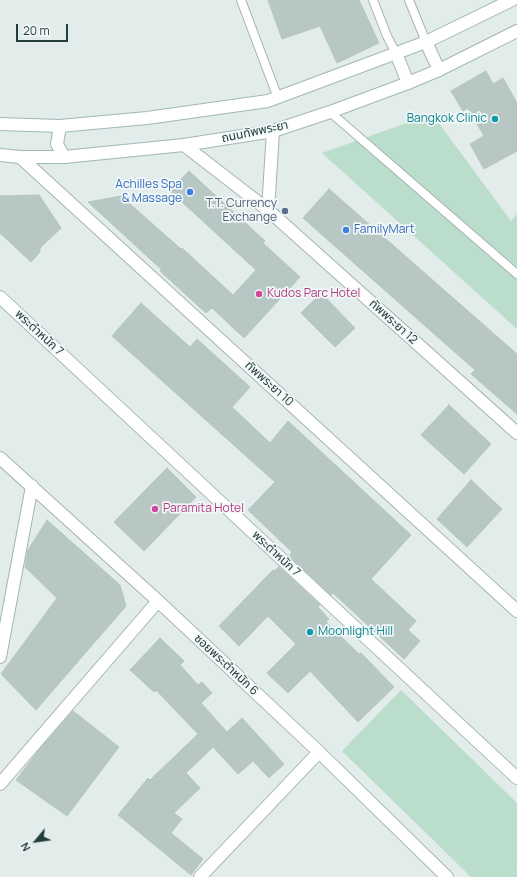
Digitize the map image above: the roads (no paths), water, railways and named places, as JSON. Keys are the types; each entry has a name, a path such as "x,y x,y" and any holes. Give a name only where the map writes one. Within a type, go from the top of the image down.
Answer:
{"street":[{"path":"0,124 60,126 147,118 262,102 278,98 426,42 512,0"},
{"name":"ถนนทัพพระยา","path":"0,155 20,157 64,157 184,145 273,131 408,83 439,70 517,31"},
{"path":"426,42 439,70"},
{"path":"396,53 408,83"},
{"path":"60,126 57,144 64,157"},
{"path":"268,210 273,131"},
{"name":"ทัพพระยา 12","path":"184,145 268,210 517,433"},
{"name":"ทัพพระยา 10","path":"20,157 517,611"},
{"name":"พระตำหนัก 7","path":"0,297 517,778"},
{"name":"ซอยพระตำหนัก 6","path":"0,458 158,601 319,752 446,877"},
{"path":"0,657 32,486"},
{"path":"0,784 158,601"},
{"path":"200,877 319,752"}],"lane":[{"path":"241,0 278,98"},
{"path":"373,0 387,36 396,53"},
{"path":"409,0 426,42"},
{"path":"330,112 517,274"}],"place":[{"name":"Bangkok Clinic","path":"495,119"},
{"name":"Achilles Spa & Massage","path":"190,192"},
{"name":"T.T. Currency Exchange","path":"285,211"},
{"name":"FamilyMart","path":"346,230"},
{"name":"Kudos Parc Hotel","path":"259,294"},
{"name":"Paramita Hotel","path":"155,509"},
{"name":"Moonlight Hill","path":"310,632"}]}
